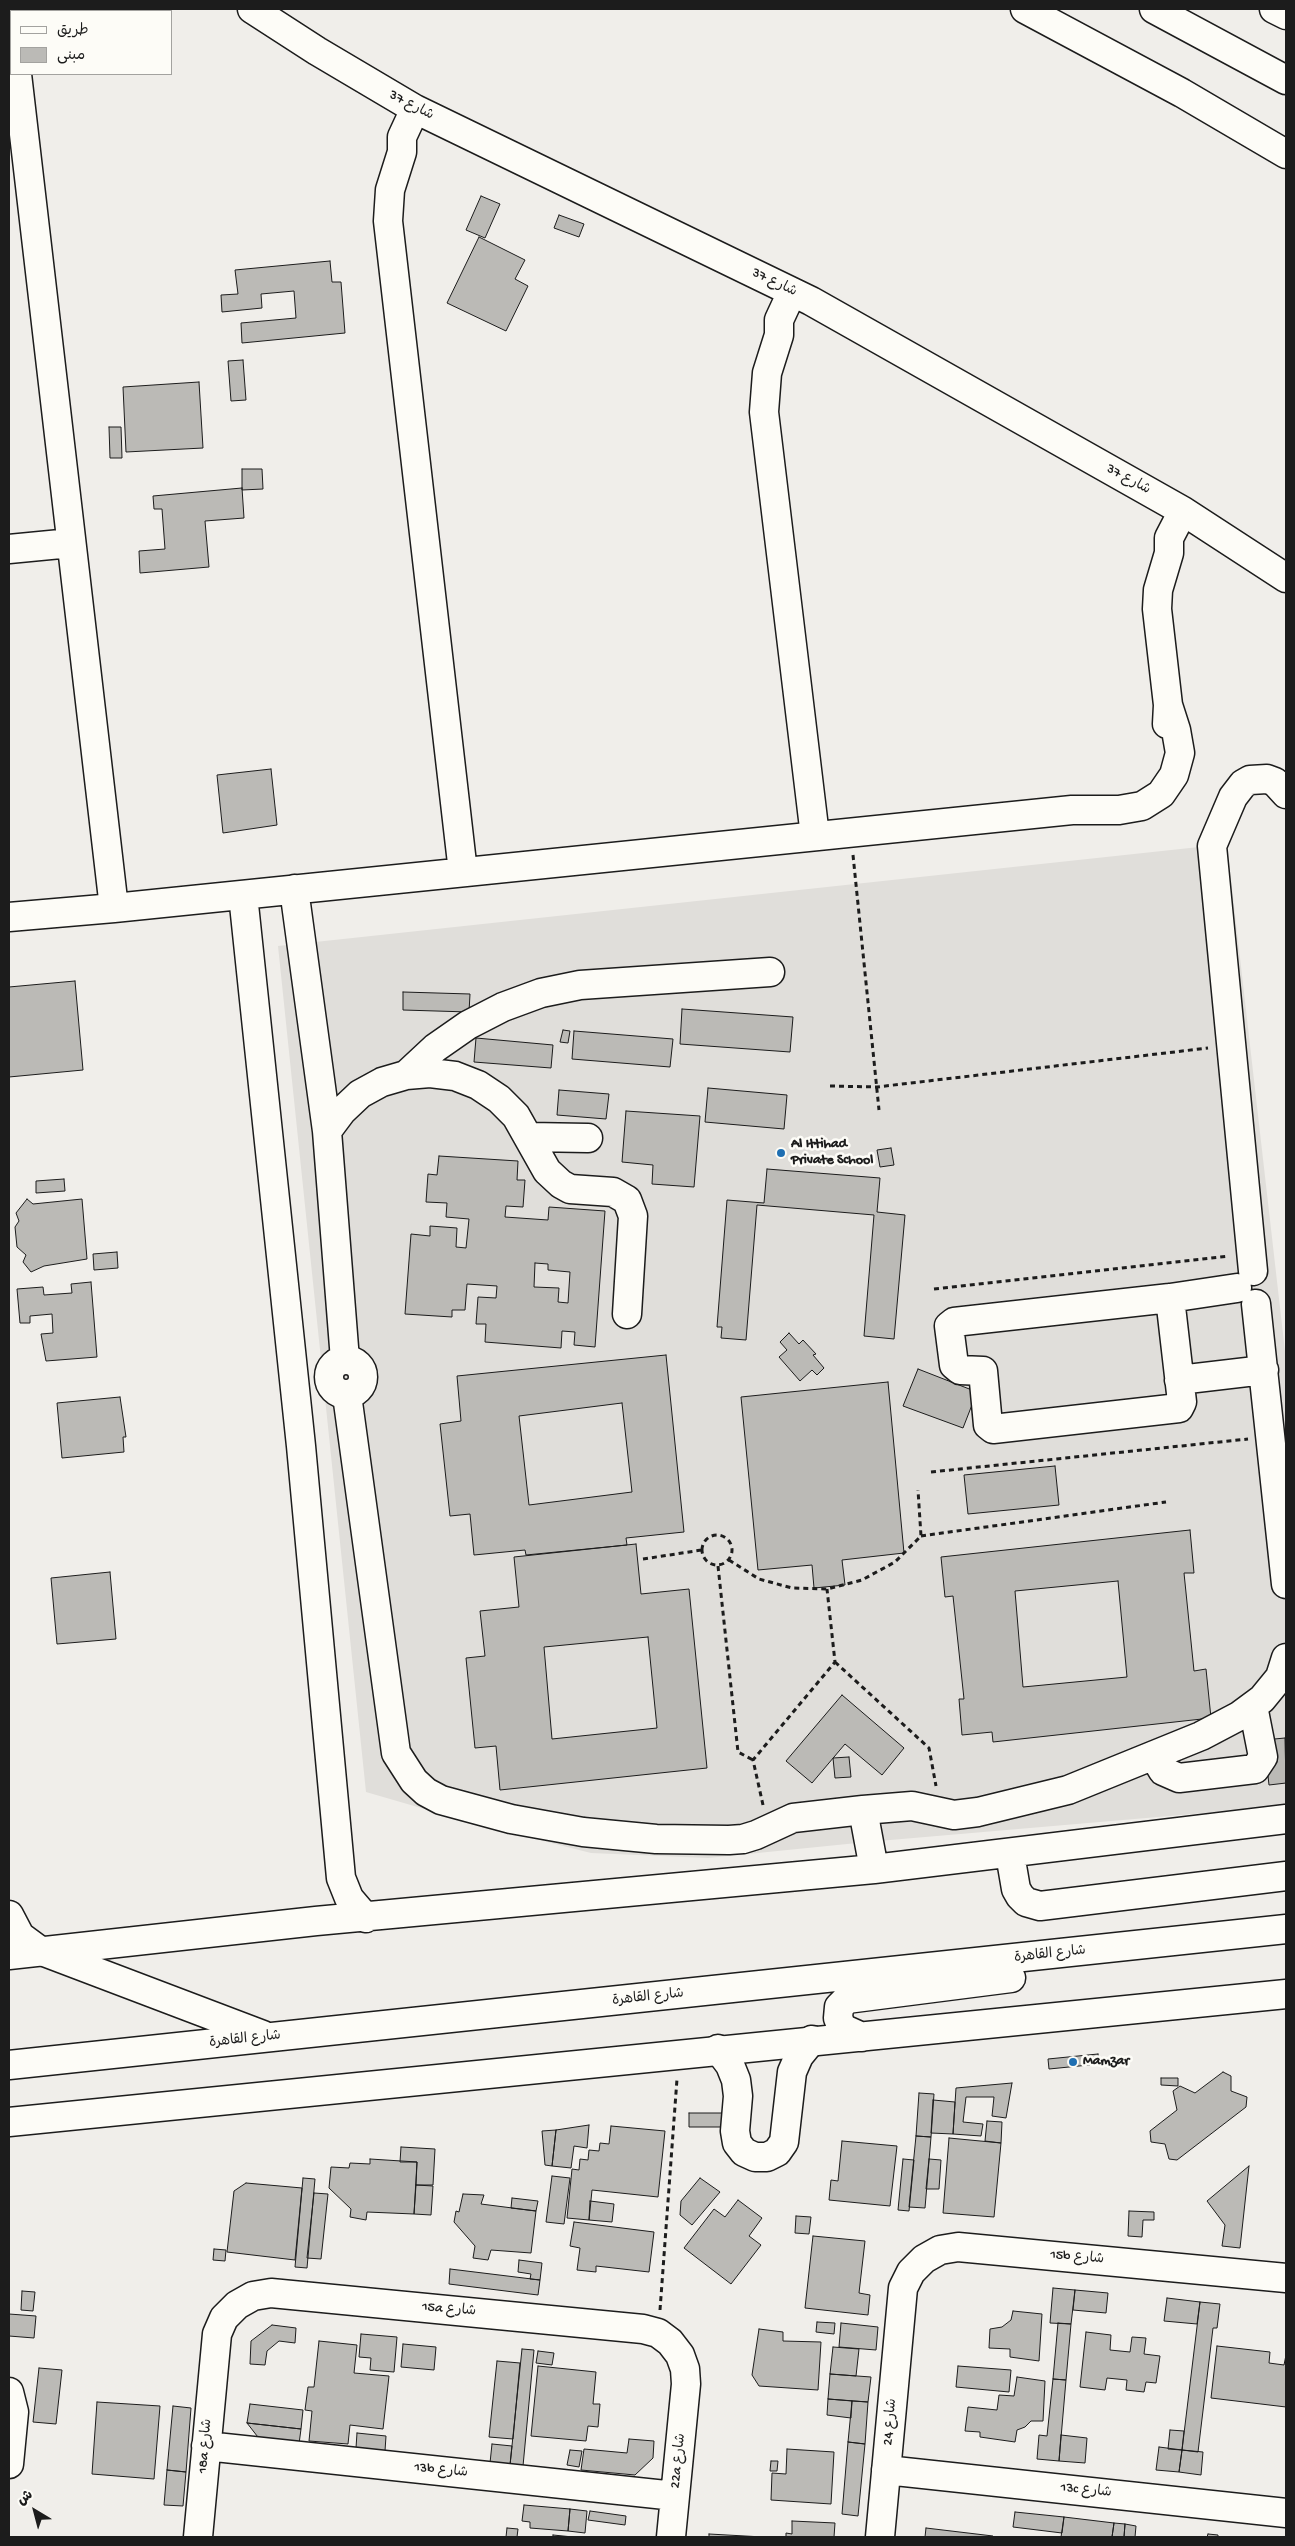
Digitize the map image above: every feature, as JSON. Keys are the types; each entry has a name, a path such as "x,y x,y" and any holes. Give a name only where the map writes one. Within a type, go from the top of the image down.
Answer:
{"street":[{"path":"1025,9 1182,93 1286,154"},
{"path":"1154,9 1286,80"},
{"path":"1274,9 1286,15"},
{"name":"شارع 37","path":"261,11 424,114 802,297 1191,516 1286,578"},
{"path":"17,75 114,908"},
{"path":"424,114 402,137 402,152 390,190 388,221 463,872"},
{"path":"802,297 778,320 779,335 767,373 764,412 815,836"},
{"path":"9,917 114,908 1072,810 1119,810 1142,806 1161,794 1174,775 1180,752 1176,730 1168,705 1157,609 1162,571 1169,552 1169,538 1191,516"},
{"path":"9,549 71,543"},
{"path":"1286,794 1275,782 1267,779 1250,780 1243,784 1233,797 1212,846 1231,1045 1249,1279 1264,1370 1286,1584"},
{"path":"294,889 327,1131 345,1360 358,1364 363,1376 359,1389 347,1395 393,1736 396,1753 414,1781 426,1792 441,1800 512,1819 583,1832 656,1839 736,1839 756,1835 793,1818 912,1806 966,1815 1027,1802 1068,1790 1201,1736 1262,1700 1280,1677 1286,1658"},
{"path":"243,894 301,1446 341,1878 349,1898 366,1918"},
{"path":"406,1075 435,1048 468,1025 503,1007 541,993 580,985 770,972"},
{"path":"327,1131 342,1111 360,1094 382,1082 406,1075 430,1073 447,1075 478,1085 499,1098 516,1116 547,1170 561,1184 570,1189 613,1192 621,1195 631,1207 633,1216 627,1314"},
{"path":"529,1137 588,1138"},
{"path":"1170,1298 1182,1402 1179,1408 993,1429 988,1425 983,1371 960,1370 954,1365 949,1326 954,1322 1170,1298 1249,1279"},
{"path":"1179,1380 1264,1370"},
{"path":"1154,1756 1163,1771 1179,1778 1255,1769 1262,1757 1253,1706"},
{"path":"863,1810 874,1869"},
{"path":"9,1955 38,1950 316,1921 366,1918 874,1869 1286,1819"},
{"path":"1010,1854 1016,1889 1020,1896 1026,1902 1040,1906 1286,1876"},
{"path":"316,1921 330,1902 341,1878"},
{"path":"9,1915 20,1936 38,1950 269,2038"},
{"name":"شارع القاهرة","path":"9,2066 1286,1929"},
{"path":"862,2037 842,2028 838,2018 839,2007 847,1999 1116,1964 1138,1958 1179,1941"},
{"path":"9,2122 718,2049 862,2037 1286,1994"},
{"path":"718,2049 730,2065 736,2080 738,2096 735,2131 737,2143 744,2152 755,2157 767,2157 777,2152 784,2142 792,2072 799,2056 812,2040"},
{"name":"15b شارع","path":"901,2306 907,2280 911,2272 924,2258 940,2250 958,2247 1286,2278"},
{"name":"15a شارع","path":"215,2355 217,2334 224,2318 237,2305 252,2296 271,2293 643,2329 658,2333"},
{"name":"شارع 24","path":"880,2537 901,2306"},
{"name":"22a شارع","path":"658,2333 670,2342 680,2354 685,2369 686,2384 671,2537"},
{"name":"18a شارع","path":"198,2537 215,2355"},
{"path":"9,2464 12,2402"},
{"name":"13b شارع","path":"206,2446 675,2496"},
{"name":"13c شارع","path":"886,2470 1286,2513"}],"path":[{"path":"851,832 879,1110"},
{"path":"830,1086 877,1086 1231,1045"},
{"path":"934,1289 1249,1279"},
{"path":"931,1472 1271,1437"},
{"path":"918,1490 921,1536"},
{"path":"729,1560 759,1579 775,1584 792,1588 827,1589 845,1586 879,1572 902,1556 921,1536 1166,1502"},
{"path":"702,1550 709,1538 723,1536 732,1547 729,1560 718,1566"},
{"path":"643,1558 702,1550"},
{"path":"702,1550 706,1561 718,1566"},
{"path":"718,1566 738,1752 753,1760 768,1828"},
{"path":"827,1589 835,1662 929,1748 941,1812"},
{"path":"753,1760 835,1662"},
{"path":"658,2333 679,2054"}],"shaded area":[{"name":"Al Ittihad Private School","path":"1227,844 1286,1360 1286,1806 867,1842 708,1858 591,1853 476,1824 366,1792 278,946"}],"building":[{"path":"481,196 500,204 485,238 466,230"},
{"path":"559,215 584,224 579,237 554,228"},
{"path":"479,237 525,260 515,279 528,286 506,331 447,303"},
{"path":"330,261 332,282 341,282 345,333 242,343 241,323 296,318 294,291 261,294 262,308 222,312 221,295 238,294 235,270"},
{"path":"243,360 246,400 231,401 228,361"},
{"path":"199,382 203,448 126,452 123,387"},
{"path":"109,427 121,427 122,458 110,458"},
{"path":"242,469 262,469 263,489 242,490"},
{"path":"242,488 244,518 205,521 209,567 140,573 139,551 165,549 162,509 154,509 153,496"},
{"path":"271,769 277,825 223,833 217,775"},
{"path":"75,981 83,1070 9,1077 9,987"},
{"path":"403,992 470,994 469,1012 403,1010"},
{"path":"682,1009 793,1017 790,1052 680,1044"},
{"path":"563,1030 570,1031 568,1043 560,1042"},
{"path":"574,1031 673,1039 670,1067 572,1059"},
{"path":"476,1038 553,1045 551,1068 474,1062"},
{"path":"708,1088 787,1095 784,1129 705,1122"},
{"path":"559,1090 609,1094 606,1119 557,1115"},
{"path":"626,1111 700,1116 694,1187 652,1184 653,1165 622,1162"},
{"path":"891,1148 894,1165 880,1167 877,1150"},
{"path":"439,1156 518,1161 517,1180 525,1180 523,1207 506,1206 505,1217 548,1220 549,1207 605,1211 595,1347 574,1345 575,1332 562,1331 561,1348 485,1342 486,1324 476,1324 478,1297 496,1298 497,1286 467,1284 465,1310 452,1310 452,1317 405,1314 411,1234 430,1236 430,1226 457,1228 456,1247 466,1248 469,1219 446,1217 447,1203 426,1202 428,1174 437,1175","holes":["535,1263 548,1264 548,1270 570,1272 568,1303 558,1302 559,1288 534,1287"]},
{"path":"767,1169 880,1178 877,1212 905,1215 894,1339 864,1336 874,1215 757,1205 746,1340 721,1338 722,1327 717,1327 727,1200 764,1203"},
{"path":"64,1179 65,1191 36,1193 36,1181"},
{"path":"27,1199 33,1204 82,1199 87,1259 44,1266 31,1272 23,1262 26,1255 17,1247 15,1227 19,1221 16,1213"},
{"path":"117,1252 118,1268 94,1270 93,1254"},
{"path":"91,1282 97,1357 46,1361 41,1334 53,1333 52,1314 30,1316 30,1323 20,1323 17,1289 43,1287 44,1295 72,1293 71,1284"},
{"path":"789,1333 799,1344 803,1340 816,1354 813,1355 824,1368 817,1375 812,1370 800,1381 779,1357 787,1350 780,1342"},
{"path":"666,1355 684,1532 626,1538 627,1545 526,1555 525,1550 474,1555 470,1514 450,1516 440,1424 461,1421 457,1376","holes":["622,1403 632,1492 529,1505 519,1416"]},
{"path":"918,1369 977,1392 963,1428 903,1406"},
{"path":"888,1382 904,1553 842,1560 845,1585 814,1588 812,1565 758,1570 741,1397"},
{"path":"120,1397 126,1437 123,1437 124,1452 62,1458 57,1403"},
{"path":"1055,1466 1059,1505 968,1514 964,1475"},
{"path":"1190,1530 1194,1573 1184,1573 1194,1671 1206,1669 1211,1718 993,1742 992,1732 962,1735 959,1699 964,1699 953,1596 945,1597 941,1557","holes":["1118,1581 1127,1677 1023,1687 1015,1591"]},
{"path":"636,1544 641,1594 689,1589 707,1768 500,1790 496,1746 475,1748 466,1658 485,1656 480,1611 519,1607 514,1557","holes":["648,1637 657,1728 552,1739 544,1647"]},
{"path":"110,1572 116,1639 57,1644 51,1578"},
{"path":"842,1695 904,1748 882,1775 845,1744 812,1783 786,1761"},
{"path":"1285,1738 1286,1783 1269,1785 1264,1740"},
{"path":"849,1757 851,1777 835,1778 833,1758"},
{"path":"1098,2054 1099,2064 1049,2069 1048,2059"},
{"path":"1223,2072 1231,2076 1231,2091 1247,2097 1246,2107 1177,2160 1169,2159 1165,2144 1151,2142 1150,2131 1177,2110 1173,2091 1180,2086 1195,2093"},
{"path":"1161,2078 1178,2078 1178,2086 1161,2085"},
{"path":"1012,2083 1006,2118 992,2116 994,2097 966,2097 963,2122 983,2124 981,2136 953,2134 956,2088"},
{"path":"919,2093 934,2094 931,2137 916,2136"},
{"path":"933,2100 955,2102 953,2134 931,2133"},
{"path":"689,2113 726,2113 726,2127 689,2127"},
{"path":"987,2121 1002,2122 1001,2143 985,2141"},
{"path":"589,2125 587,2148 574,2146 571,2168 552,2166 556,2130"},
{"path":"611,2126 665,2131 658,2197 592,2190 589,2220 567,2218 572,2169 579,2170 580,2159 588,2160 589,2150 599,2151 600,2143 609,2144"},
{"path":"556,2130 552,2166 545,2165 542,2131"},
{"path":"916,2136 931,2137 925,2208 909,2207"},
{"path":"949,2138 1001,2143 994,2217 943,2213"},
{"path":"842,2141 897,2146 890,2206 829,2200 831,2180 838,2181"},
{"path":"401,2147 435,2149 433,2185 416,2185 417,2162 400,2162"},
{"path":"370,2159 417,2162 414,2214 367,2212 366,2220 350,2217 351,2209 329,2188 331,2167 349,2168 350,2163 370,2164"},
{"path":"903,2159 914,2160 909,2211 898,2210"},
{"path":"929,2159 941,2160 939,2189 926,2189"},
{"path":"1249,2166 1240,2248 1222,2246 1225,2225 1207,2201"},
{"path":"552,2176 570,2178 564,2224 546,2222"},
{"path":"303,2178 315,2179 307,2268 295,2267"},
{"path":"700,2178 720,2192 692,2225 680,2215 681,2201"},
{"path":"246,2183 302,2188 295,2260 227,2252 234,2191"},
{"path":"416,2185 433,2186 431,2215 414,2214"},
{"path":"314,2193 328,2194 321,2259 307,2258"},
{"path":"463,2194 484,2195 481,2204 536,2211 531,2253 491,2250 488,2260 473,2258 475,2246 454,2222 456,2211 459,2212"},
{"path":"512,2198 538,2201 536,2211 511,2208"},
{"path":"738,2200 762,2218 749,2236 761,2245 731,2284 684,2248 714,2209 725,2217"},
{"path":"590,2201 614,2204 612,2222 589,2220"},
{"path":"1129,2211 1154,2212 1154,2220 1143,2220 1142,2237 1128,2236"},
{"path":"796,2216 811,2217 809,2234 795,2233"},
{"path":"574,2222 654,2232 649,2272 596,2266 596,2272 577,2270 580,2248 570,2246"},
{"path":"813,2236 865,2241 859,2293 870,2295 868,2315 805,2308"},
{"path":"214,2249 226,2250 225,2261 213,2260"},
{"path":"519,2260 542,2263 540,2280 530,2279 531,2274 518,2272"},
{"path":"450,2269 540,2280 538,2295 449,2284"},
{"path":"1053,2288 1075,2290 1071,2324 1050,2323"},
{"path":"1075,2290 1108,2293 1106,2313 1073,2310"},
{"path":"22,2291 35,2292 33,2311 21,2310"},
{"path":"1167,2298 1200,2302 1197,2324 1164,2321"},
{"path":"1200,2302 1220,2304 1217,2328 1213,2328 1198,2452 1182,2450"},
{"path":"1013,2311 1042,2314 1039,2361 1010,2357 1010,2349 989,2348 990,2329 1002,2327 1011,2320"},
{"path":"9,2314 36,2316 34,2338 9,2336"},
{"path":"817,2322 835,2323 834,2334 816,2332"},
{"path":"841,2323 878,2327 876,2350 839,2347"},
{"path":"1058,2323 1071,2324 1066,2380 1053,2379"},
{"path":"272,2325 296,2328 295,2343 279,2341 267,2351 265,2365 250,2364 251,2341"},
{"path":"759,2329 783,2332 783,2341 821,2342 818,2390 759,2386 752,2375"},
{"path":"1086,2332 1111,2335 1110,2350 1130,2352 1132,2337 1146,2338 1144,2354 1160,2356 1156,2383 1146,2382 1144,2392 1126,2390 1127,2380 1107,2378 1105,2390 1080,2387"},
{"path":"361,2334 397,2337 394,2372 370,2370 371,2358 359,2357"},
{"path":"319,2341 357,2345 354,2373 389,2376 383,2429 350,2425 348,2444 309,2441 312,2411 305,2410 308,2387 314,2387"},
{"path":"403,2344 436,2347 434,2370 401,2367"},
{"path":"1217,2346 1270,2352 1269,2363 1284,2365 1286,2355 1286,2407 1211,2398"},
{"path":"833,2347 859,2349 856,2376 830,2374"},
{"path":"522,2349 534,2350 523,2466 510,2465"},
{"path":"538,2351 554,2353 552,2365 536,2363"},
{"path":"497,2361 520,2363 513,2439 489,2437"},
{"path":"538,2366 596,2372 593,2404 600,2404 598,2427 588,2426 586,2441 531,2436"},
{"path":"958,2366 1011,2370 1009,2392 956,2387"},
{"path":"39,2368 62,2370 56,2424 33,2422"},
{"path":"830,2374 871,2377 868,2402 828,2399"},
{"path":"1017,2377 1045,2381 1043,2421 1031,2421 1025,2427 1017,2430 1015,2442 980,2437 980,2432 965,2431 968,2407 997,2410 999,2395 1014,2396"},
{"path":"1053,2379 1066,2380 1059,2461 1037,2459 1039,2435 1047,2436"},
{"path":"828,2399 852,2401 851,2418 827,2415"},
{"path":"852,2401 868,2402 865,2444 848,2442"},
{"path":"97,2402 160,2406 154,2479 92,2474"},
{"path":"250,2404 303,2410 301,2429 247,2423"},
{"path":"173,2406 191,2408 186,2472 167,2470"},
{"path":"247,2423 301,2429 299,2444 261,2441"},
{"path":"1170,2430 1184,2431 1182,2450 1168,2449"},
{"path":"357,2433 386,2436 385,2451 356,2448"},
{"path":"1061,2435 1087,2438 1085,2463 1059,2461"},
{"path":"629,2439 654,2441 653,2458 635,2475 581,2470 584,2449 627,2453"},
{"path":"848,2442 865,2444 858,2516 842,2514"},
{"path":"492,2444 512,2446 510,2465 490,2463"},
{"path":"1159,2447 1182,2450 1179,2472 1156,2470"},
{"path":"787,2449 834,2452 831,2504 771,2500 772,2473 786,2474"},
{"path":"570,2450 582,2451 579,2467 567,2465"},
{"path":"1182,2450 1203,2452 1201,2475 1179,2472"},
{"path":"771,2461 778,2461 777,2471 770,2471"},
{"path":"167,2470 186,2472 183,2506 164,2505"},
{"path":"524,2505 570,2509 568,2531 530,2528 530,2522 522,2521"},
{"path":"570,2509 587,2511 585,2533 568,2531"},
{"path":"590,2511 626,2516 625,2525 588,2520"},
{"path":"1015,2512 1064,2517 1062,2533 1013,2527"},
{"path":"1064,2517 1114,2523 1112,2537 1061,2537"},
{"path":"792,2521 835,2523 834,2537 786,2537 786,2533 792,2534"},
{"path":"1114,2523 1125,2524 1124,2537 1112,2537"},
{"path":"1125,2524 1136,2526 1135,2537 1124,2537"},
{"path":"507,2528 518,2529 517,2537 506,2537"},
{"path":"926,2528 993,2536 993,2537 925,2537"},
{"path":"709,2534 763,2537 709,2537"},
{"path":"1208,2534 1218,2535 1218,2537 1207,2537"},
{"path":"553,2535 573,2537 553,2537"}],"place":[{"name":"Al Ittihad Private School","path":"781,1153"},
{"name":"Mamzar","path":"1073,2062"}]}
